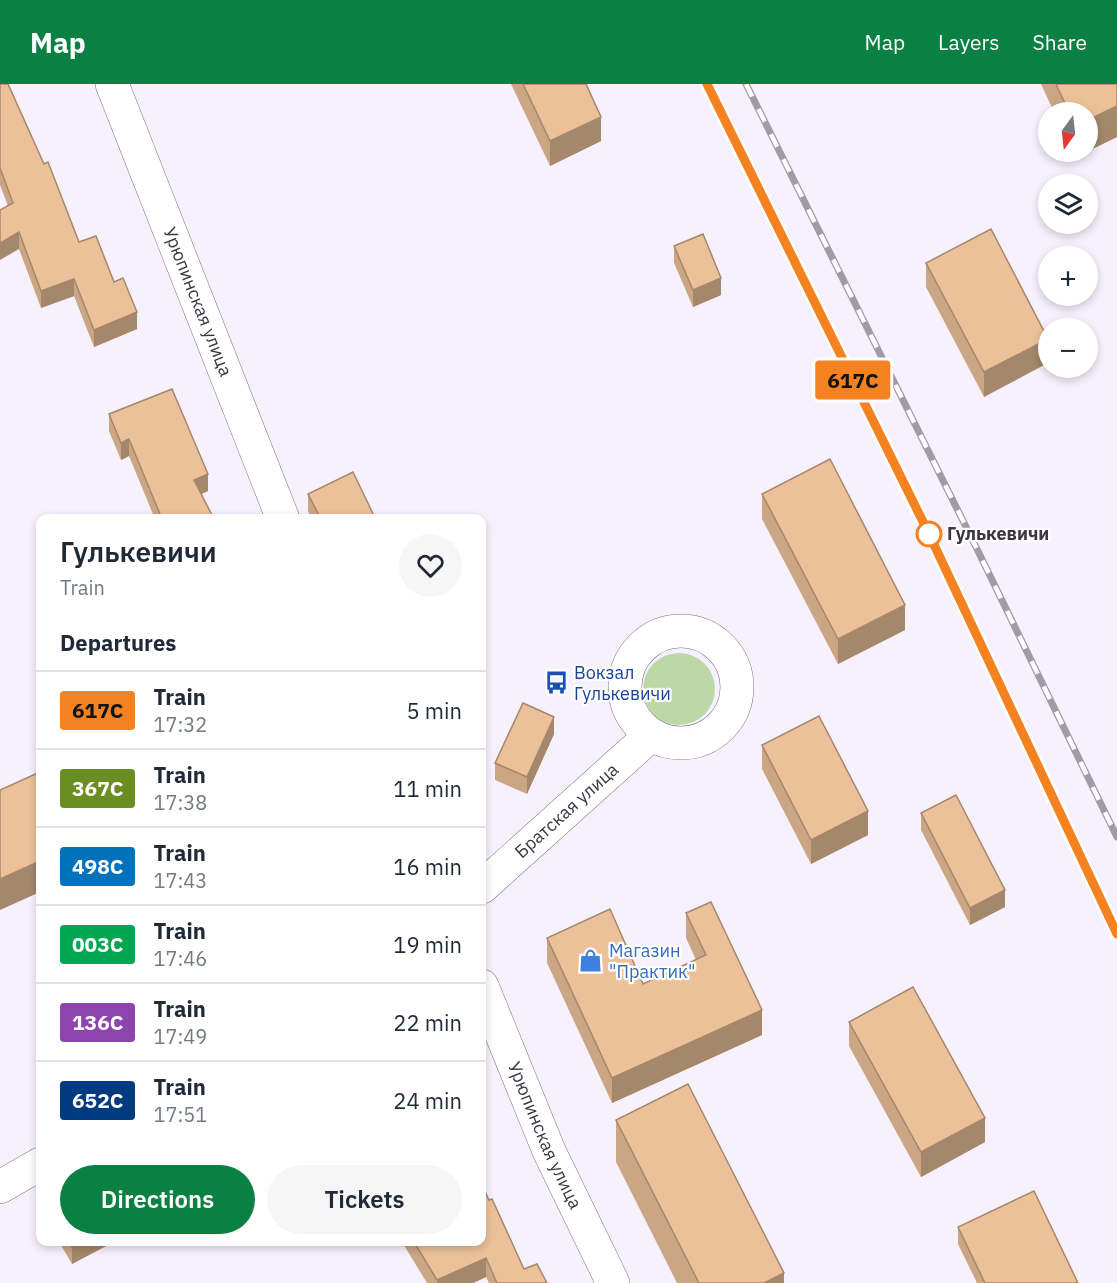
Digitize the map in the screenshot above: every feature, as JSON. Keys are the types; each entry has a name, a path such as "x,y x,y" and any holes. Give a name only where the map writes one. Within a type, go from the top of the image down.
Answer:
{"street":[{"name":"Урюпинская улица","path":"112,84 281,514"},
{"name":"Братская улица","path":"486,882 651,735"},
{"name":"Урюпинская улица","path":"486,996 549,1151 613,1283"},
{"path":"0,1187 36,1166"}],"green space":[{"path":"679,653 699,659 709,669 715,689 709,709 699,719 679,725 659,719 649,709 643,689 649,669 659,659"}],"building":[{"path":"0,84 8,84 44,164 48,162 79,242 96,236 114,282 123,278 137,312 94,330 74,279 41,291 19,232 0,243 0,210 13,203 0,168"},
{"path":"523,84 586,84 601,117 550,141"},
{"path":"1056,84 1117,84 1117,106 1098,115 1098,102 1064,102"},
{"path":"991,229 1038,320 1038,344 984,372 926,263"},
{"path":"703,234 721,278 693,290 674,246"},
{"path":"172,389 208,474 194,480 211,514 160,514 129,439 121,443 109,414"},
{"path":"830,459 905,605 838,639 762,494"},
{"path":"353,472 373,514 318,514 308,494"},
{"path":"523,703 554,717 527,777 495,763"},
{"path":"819,716 868,811 811,840 762,745"},
{"path":"36,774 36,863 0,879 0,790"},
{"path":"956,795 1005,890 970,908 921,813"},
{"path":"711,902 762,1010 612,1078 547,938 610,909 643,984 706,955 686,913"},
{"path":"913,987 985,1118 921,1152 849,1022"},
{"path":"688,1084 784,1273 764,1283 699,1283 616,1120"},
{"path":"1034,1191 1078,1283 985,1283 958,1227"},
{"path":"486,1194 489,1200 492,1199 524,1269 537,1264 547,1283 497,1283 486,1258 437,1280 416,1246 486,1246"}],"railway":[{"path":"707,84 929,534 1117,934"},
{"path":"746,84 1117,837"}],"train":[{"name":"617C","path":"707,84 929,534 1117,934"}],"place":[{"name":"Гулькевичи","path":"929,534"},
{"name":"Вокзал Гулькевичи","path":"556,683"},
{"name":"Магазин \"Практик\"","path":"591,961"}]}
